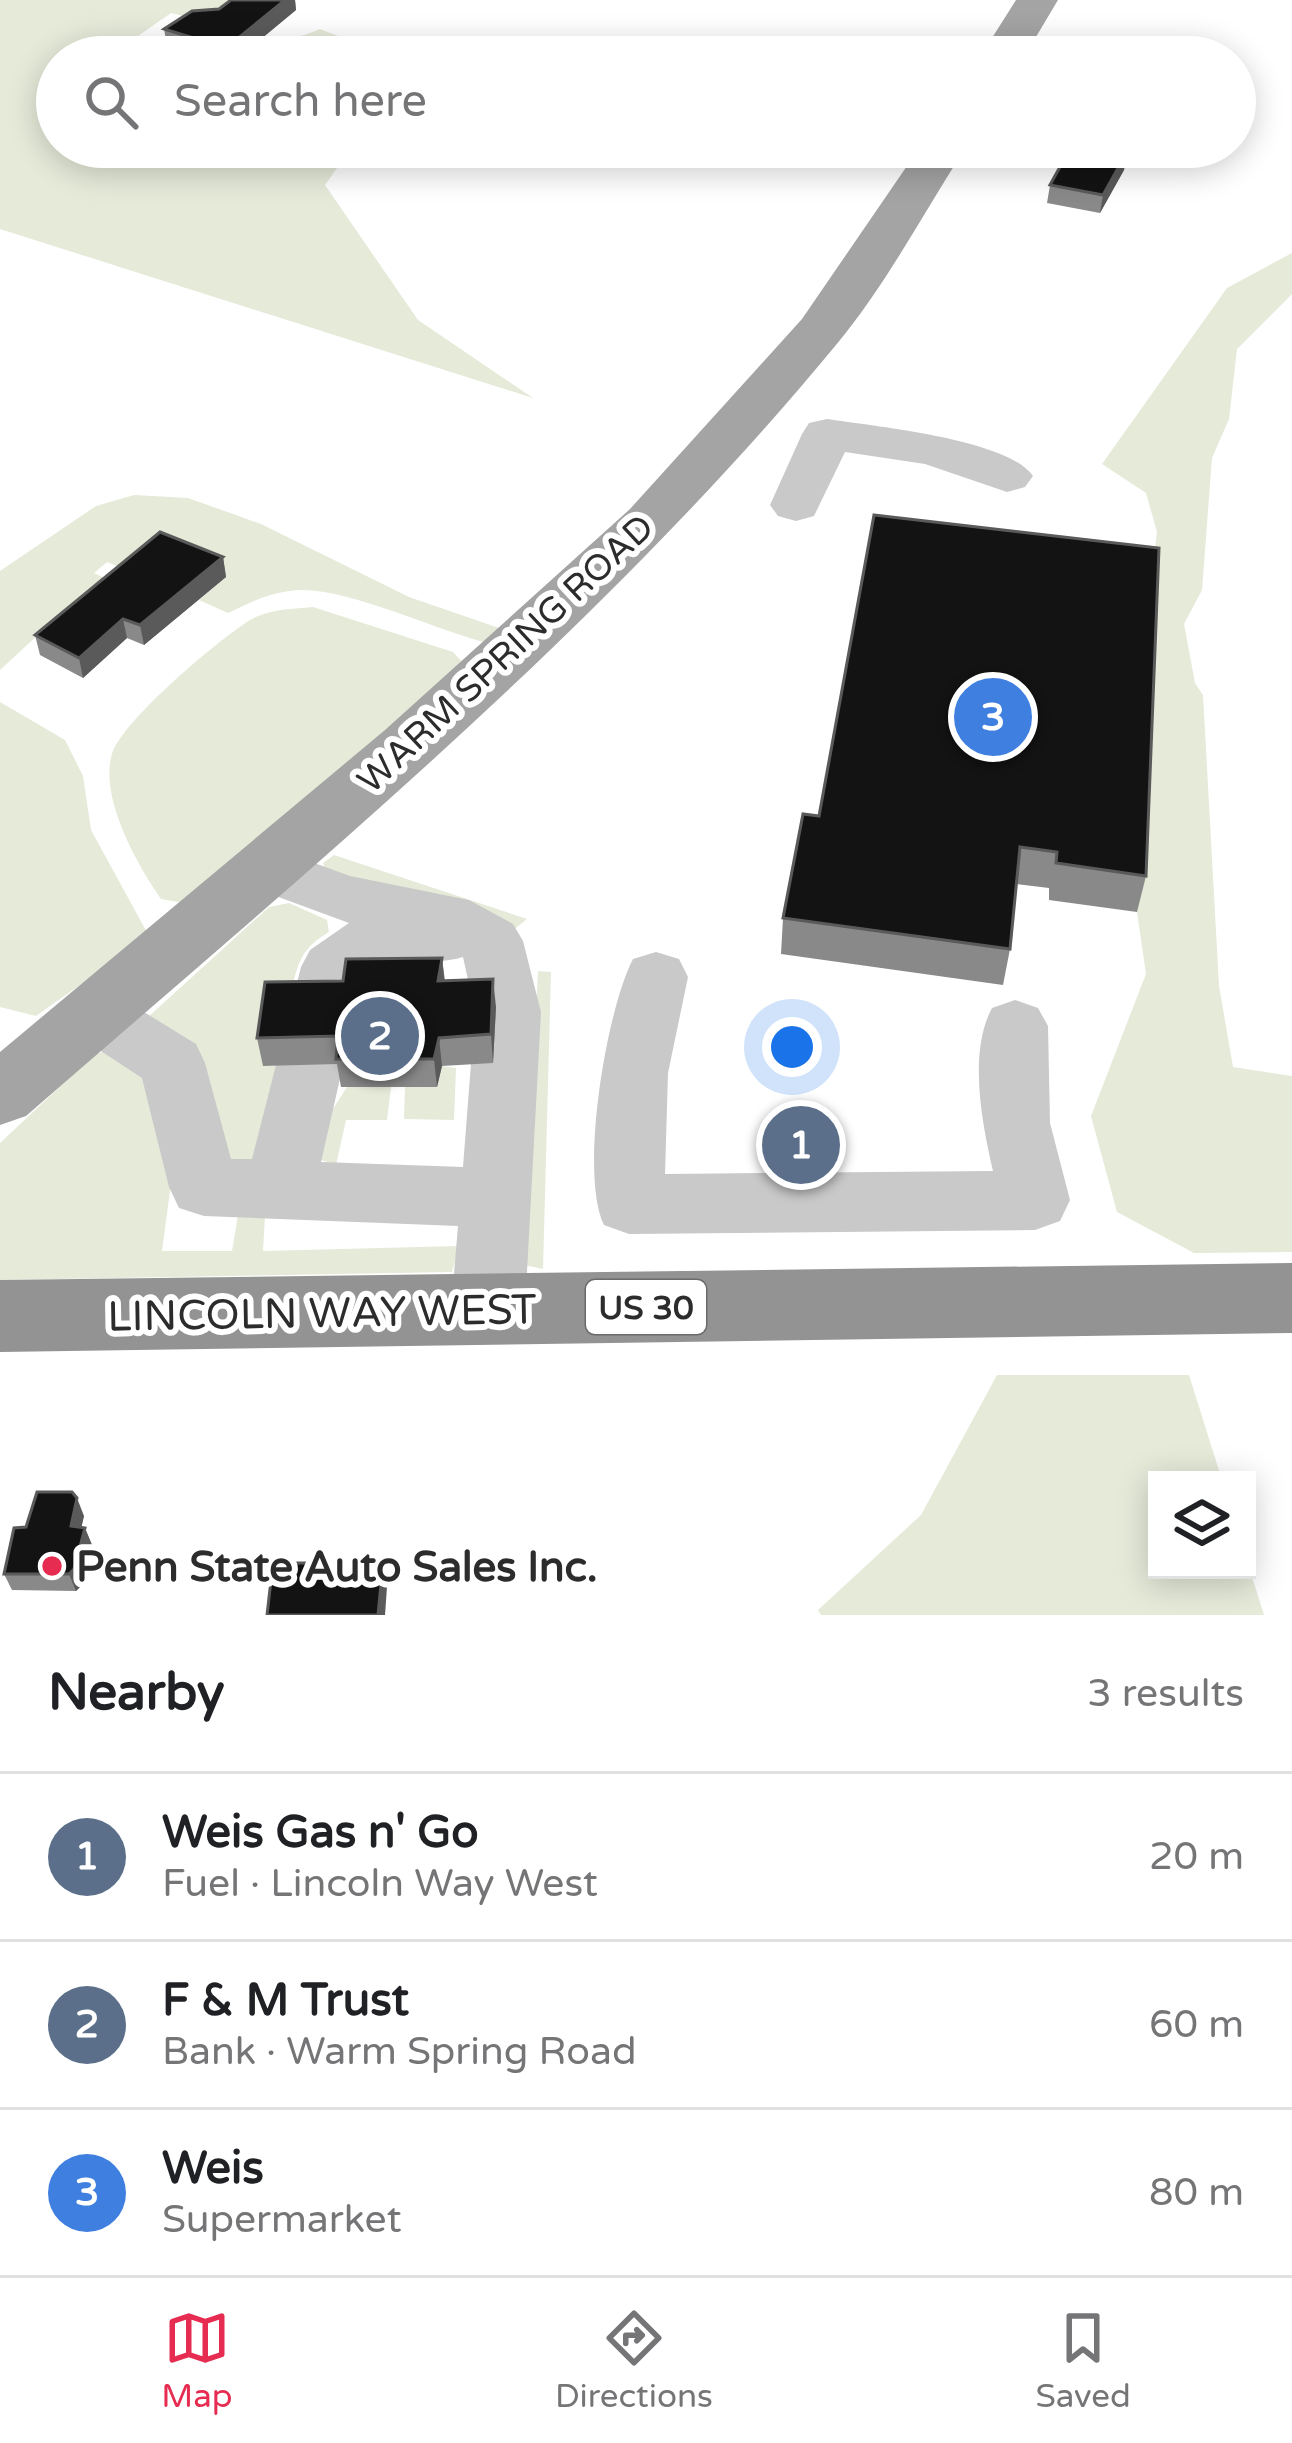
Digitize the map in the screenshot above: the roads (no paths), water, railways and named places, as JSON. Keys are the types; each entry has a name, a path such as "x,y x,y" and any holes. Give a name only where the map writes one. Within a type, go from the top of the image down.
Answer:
{"highway":[{"name":"LINCOLN WAY WEST","path":"0,1316 1292,1298"}],"main road":[{"path":"1015,36 1037,0"},
{"name":"WARM SPRING ROAD","path":"0,1095 408,746 650,522 821,330 930,168"}],"lane":[{"path":"796,505 827,434 934,450 1006,476"},
{"path":"265,868 342,898 447,917 495,957"},
{"path":"278,1190 306,1093 333,967 361,943 407,938 495,957"},
{"path":"488,1309 475,1198 476,994 495,957"},
{"path":"656,977 634,1073 629,1204 1035,1200 1016,1123 1015,1026"},
{"path":"95,1014 172,1063 204,1187 475,1198"}],"place":[{"name":"Weis","path":"993,717"},
{"name":"F & M Trust","path":"380,1036"},
{"name":"Weis Gas n' Go","path":"801,1145"},
{"name":"Penn State Auto Sales Inc.","path":"52,1566"}]}
